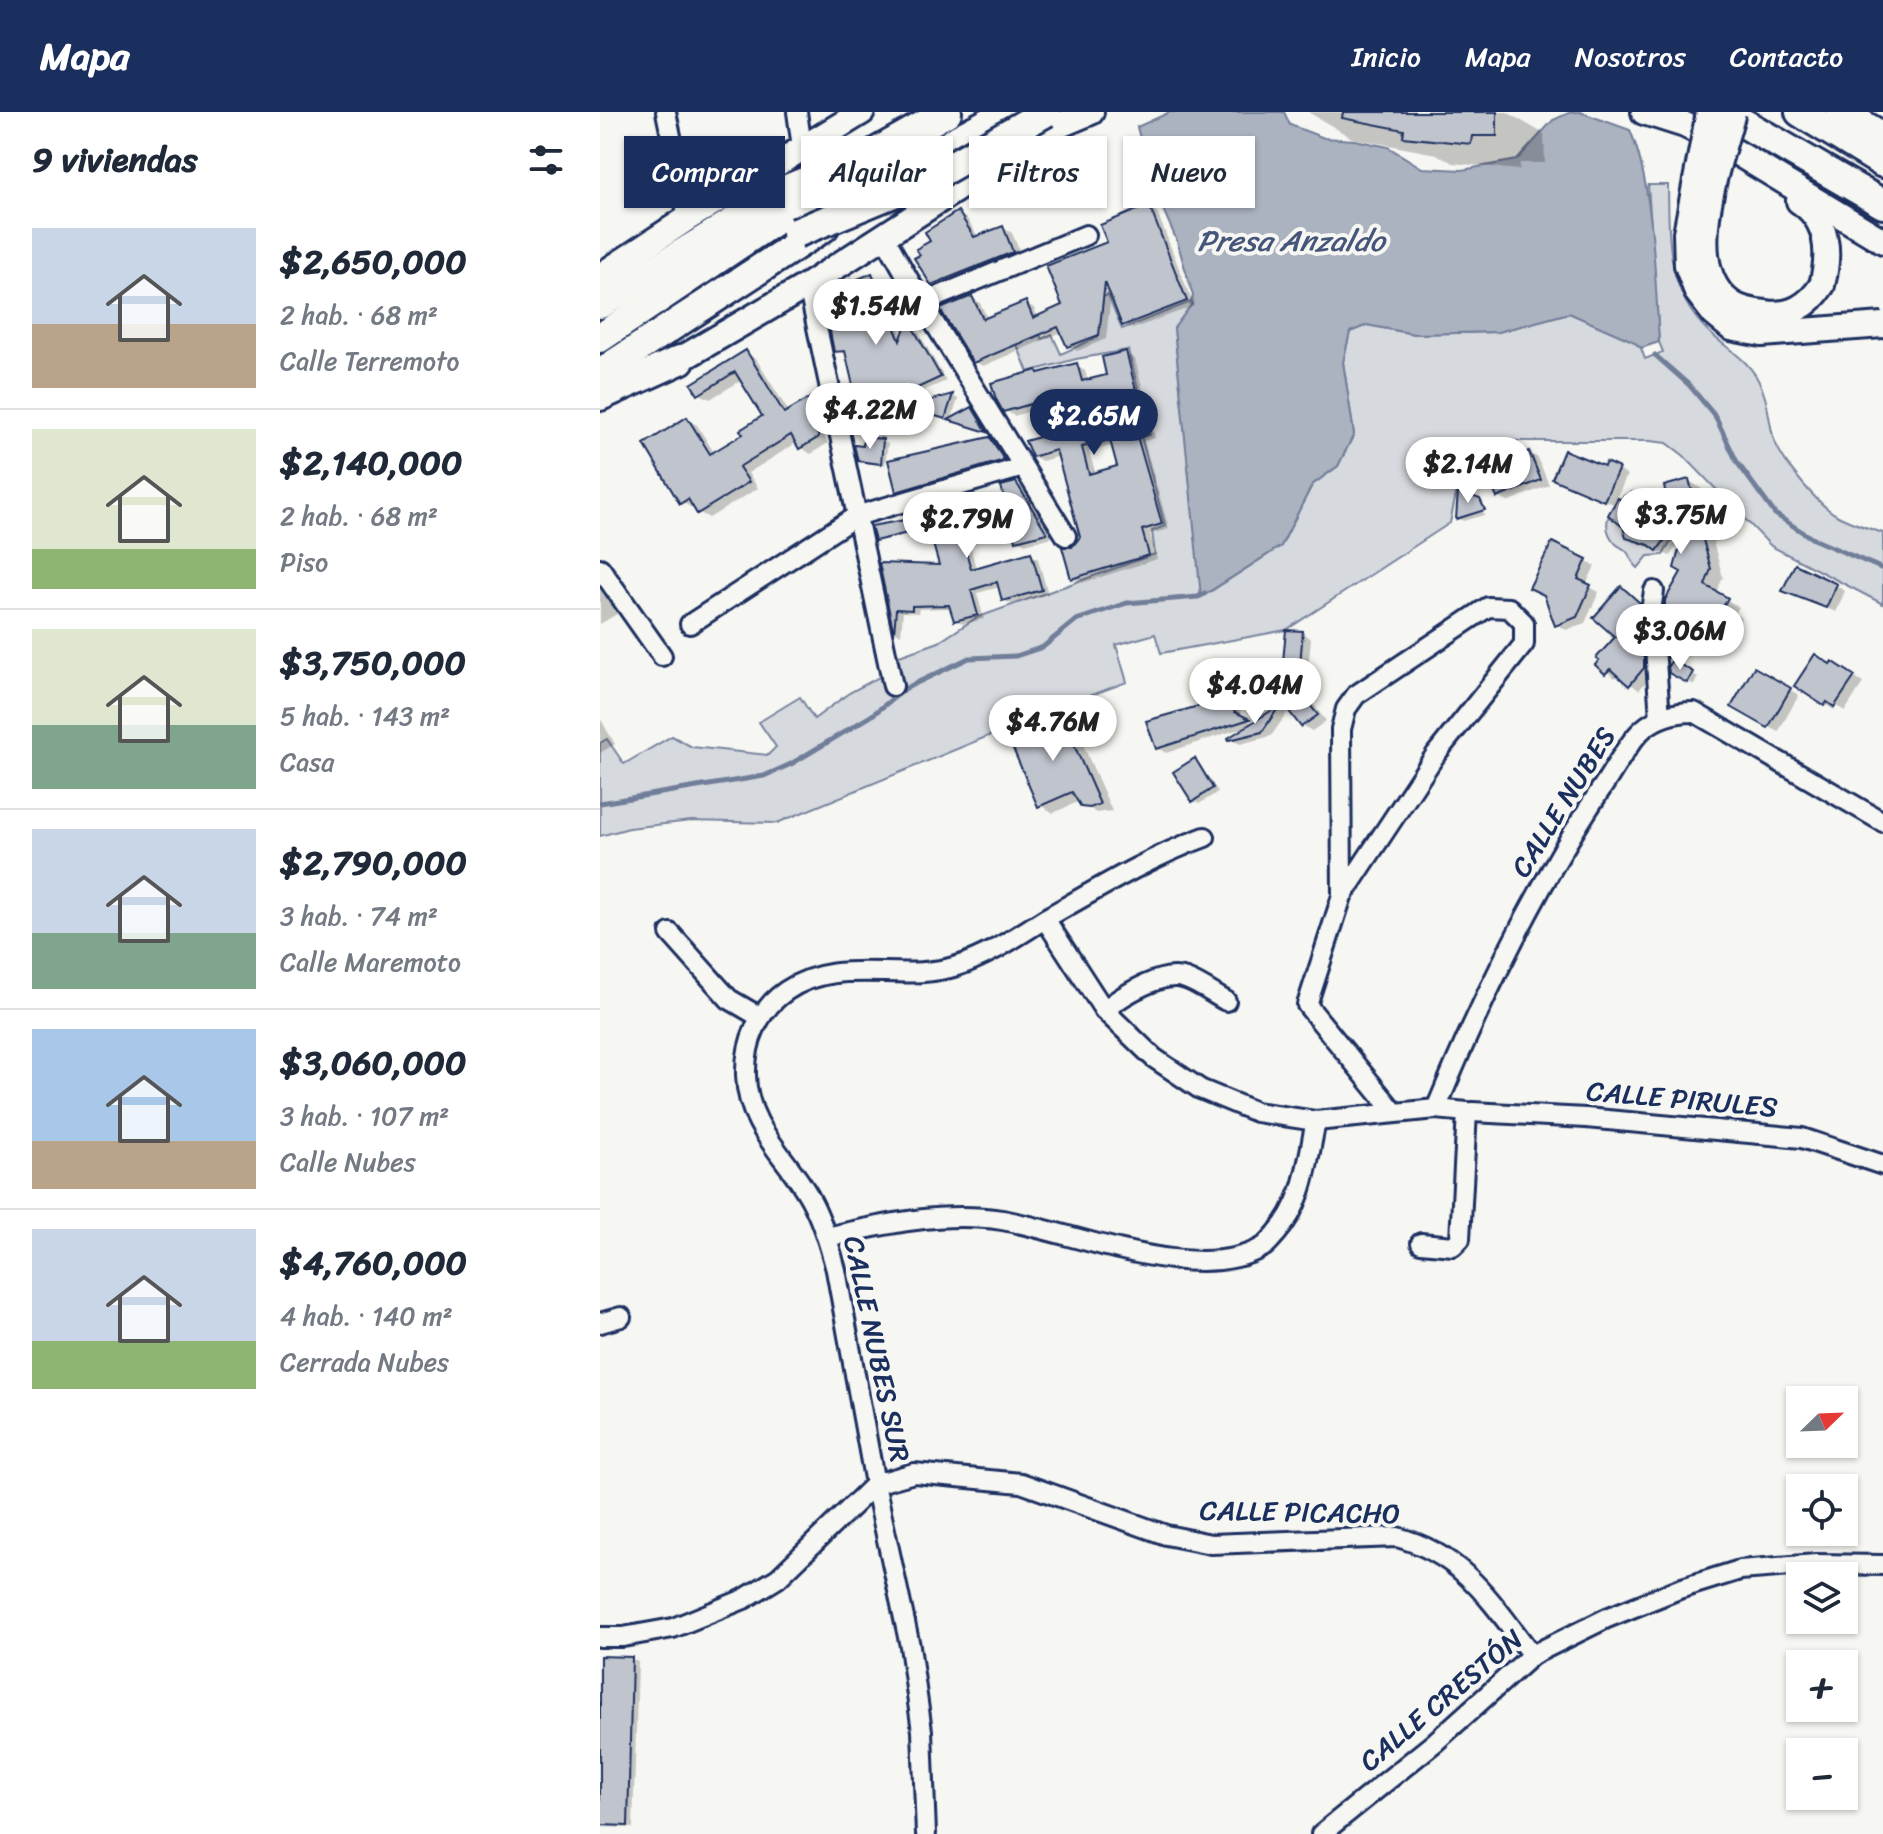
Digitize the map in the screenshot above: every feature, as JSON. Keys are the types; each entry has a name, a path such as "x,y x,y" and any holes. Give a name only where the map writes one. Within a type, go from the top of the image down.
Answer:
{"highway":[{"path":"897,136 940,112"},
{"path":"600,338 875,153 947,112"},
{"path":"600,358 986,112"},
{"path":"600,373 960,138 1008,112"},
{"path":"796,233 932,177 1046,112"},
{"path":"1724,112 1883,204"},
{"path":"1760,112 1883,187"},
{"path":"1800,112 1883,163"},
{"path":"1832,112 1863,134 1883,156"},
{"path":"1841,112 1883,137"},
{"path":"1858,112 1883,127"},
{"path":"600,304 785,190 801,184"},
{"path":"600,324 801,194"},
{"path":"600,396 680,360"}],"main road":[{"path":"821,136 862,112"},
{"path":"600,408 808,285 1048,130 1091,112"},
{"path":"1644,112 1685,125 1883,241"},
{"path":"1709,112 1686,233 1687,265 1697,292 1714,314 1731,328 1762,334 1883,325"},
{"path":"1733,112 1707,217 1704,244 1708,268 1716,287 1731,303 1749,311 1773,314 1801,308 1814,299 1822,285 1827,251 1823,233 1815,214 1772,184 1744,158"},
{"path":"600,276 801,148"}],"street":[{"path":"666,112 688,218"},
{"path":"797,112 801,140"},
{"path":"922,303 1086,235"},
{"path":"884,236 1066,536"},
{"path":"808,285 893,686"},
{"path":"690,624 856,516 1023,467"},
{"path":"600,568 662,656"},
{"path":"1654,591 1652,604 1660,718 1676,712 1694,712 1883,822"},
{"path":"1342,896 1341,729 1346,709 1363,690 1488,607 1502,606 1515,612 1524,623 1524,644 1436,754 1342,896 1307,1005 1395,1113"},
{"name":"CALLE NUBES","path":"1436,1109 1490,986 1553,866 1642,730 1660,718"},
{"name":"CALLE NUBES SUR","path":"926,1834 922,1731 910,1646 875,1484 856,1367 827,1237 811,1200 775,1151 751,1110 746,1075 750,1037 760,1017 786,991 820,975 857,970 917,974 948,969 1000,947 1169,850 1205,837"},
{"name":"CALLE PIRULES","path":"1045,919 1104,1010 1154,1058 1200,1089 1256,1112 1316,1121 1436,1109 1586,1118 1802,1138 1883,1165"},
{"path":"670,933 729,999 760,1017"},
{"path":"1104,1010 1166,976 1185,978 1226,1001"},
{"path":"1421,1243 1453,1246 1460,1239 1470,1112"},
{"path":"827,1237 939,1216 1001,1220 1183,1262 1238,1257 1265,1246 1285,1224 1299,1200 1307,1175 1316,1121"},
{"path":"600,1323 621,1317"},
{"name":"CALLE PICACHO","path":"600,1637 623,1637 673,1628 744,1599 778,1578 875,1484 914,1473 1021,1483 1166,1535 1211,1544 1397,1537 1425,1545 1455,1564 1478,1587 1532,1655"},
{"name":"CALLE CRESTÓN","path":"1321,1834 1434,1743 1532,1655 1607,1618 1679,1589 1740,1570 1816,1564 1883,1565"}],"shaded area":[{"path":"1648,185 1668,185 1672,261 1683,296 1705,328 1746,363 1757,378 1766,399 1773,436 1783,457 1800,480 1830,510 1848,521 1883,533 1883,604 1771,546 1683,455 1667,443 1467,441 1450,523 1286,630 1161,653 1155,634 1116,645 1127,682 777,823 691,821 629,828 600,836 600,743 607,739 624,764 672,736 692,747 768,755 776,747 759,722 800,697 814,719 849,693 885,674 885,661 939,642 976,618 1155,554 1152,531 1165,526 1141,437 1150,435 1128,350 1028,372 1017,345 1040,335 1042,339 1052,334 1061,354 1098,337 1103,297 1108,295 1122,329 1191,302 1193,296 1192,304 1174,328 1202,597 1281,546 1312,485 1338,466 1354,434 1343,362 1350,332 1367,325 1414,334 1498,332 1569,313 1633,341 1641,348 1645,359 1663,352 1659,342"},
{"path":"1631,492 1658,498 1669,518 1673,538 1663,555 1648,556 1638,568 1626,551 1610,537 1607,522 1613,507"}],"water":[{"name":"Presa Anzaldo","path":"1170,112 1284,112 1290,125 1324,138 1388,147 1422,168 1462,170 1517,160 1553,120 1571,112 1580,112 1630,130 1649,205 1659,342 1641,348 1633,341 1569,313 1498,332 1414,334 1367,325 1350,332 1343,362 1354,434 1338,466 1312,485 1281,546 1201,597 1174,328 1192,304 1193,296 1177,241 1162,208 1255,208 1255,136 1139,136 1137,127"}],"building":[{"path":"1343,112 1497,112 1497,136 1472,136 1471,144 1403,137 1404,130 1342,118"},
{"path":"1142,208 1150,208 1187,301 1122,326 1105,282 1099,335 1067,347 1058,327 973,363 940,309 972,296 983,319 1026,301 1033,318 1062,305 1046,266 1107,242 1100,225"},
{"path":"958,211 974,237 1003,226 1013,252 931,285 914,258 920,255 916,249 930,241 925,232"},
{"path":"872,273 900,341 908,319 941,377 902,395 906,406 883,405 862,422 853,411 858,407 845,351 834,352 823,296 851,280"},
{"path":"746,350 784,413 813,396 821,410 815,413 821,422 814,427 819,437 799,449 791,435 739,467 749,482 697,514 688,499 680,504 644,444 687,417 710,454 743,434 740,430 762,416 735,372 698,395 691,384"},
{"path":"1126,351 1147,434 1137,436 1162,524 1142,530 1149,555 1071,579 1062,547 1072,547 1080,537 1056,450 1032,457 1025,441 1054,433 1045,400 1003,412 991,383 1077,363 1082,381 1106,375 1102,357","holes":["1110,440 1117,466 1089,474 1082,447"]},
{"path":"953,394 945,419 907,407"},
{"path":"972,407 987,432 948,420"},
{"path":"864,437 883,439 881,464 858,461 854,445 863,446"},
{"path":"990,437 1004,460 896,492 888,460"},
{"path":"1564,450 1604,466 1606,462 1619,468 1604,501 1552,479"},
{"path":"1529,451 1541,480 1497,498 1484,469"},
{"path":"1689,479 1692,491 1714,512 1720,531 1702,536 1711,569 1705,585 1728,598 1724,605 1730,609 1712,641 1665,613 1665,600 1681,572 1674,568 1693,499 1657,551 1649,545 1626,538 1623,527 1608,515 1618,498 1635,509 1671,514 1664,486"},
{"path":"1016,482 1047,533 1016,541 1012,525 962,538 971,569 1031,552 1042,590 1002,601 997,582 971,590 978,615 954,621 949,605 896,609 894,634 879,563 939,565 927,523 963,513 962,509 1004,498 1001,486"},
{"path":"1458,491 1480,499 1485,510 1456,519"},
{"path":"916,518 920,530 875,541 871,526"},
{"path":"1552,542 1587,559 1578,579 1591,585 1577,617 1555,626 1544,595 1529,588"},
{"path":"1795,564 1837,584 1826,608 1782,591"},
{"path":"1621,586 1640,603 1641,618 1625,636 1643,651 1644,668 1629,686 1610,669 1605,674 1595,665 1599,660 1596,658 1615,637 1593,618"},
{"path":"1286,630 1303,631 1300,664 1312,690 1302,695 1318,715 1301,727 1285,706 1288,703 1285,700 1297,691 1283,662"},
{"path":"1815,654 1855,676 1834,707 1827,702 1824,706 1794,686"},
{"path":"1672,660 1693,672 1687,683 1669,673 1668,666"},
{"path":"1754,667 1791,688 1768,728 1731,707"},
{"path":"1226,685 1235,712 1250,719 1156,749 1146,721 1209,703 1205,692"},
{"path":"1280,705 1262,732 1229,740 1228,738"},
{"path":"1060,713 1100,804 1090,808 1081,807 1072,792 1038,807 1008,737"},
{"path":"1195,758 1213,788 1192,802 1173,772"},
{"path":"600,1656 632,1657 628,1826 600,1825"}],"waterway":[{"path":"1655,355 1689,385 1715,416 1737,462 1775,514 1813,539 1883,569"},
{"path":"600,803 764,776 791,764 871,716 906,688 969,658 1016,656 1043,647 1076,620 1127,603 1198,597 1205,593"}]}
